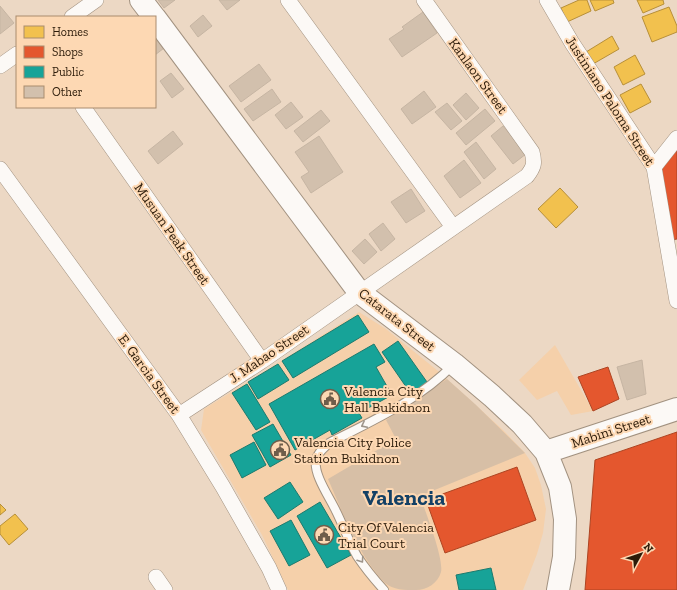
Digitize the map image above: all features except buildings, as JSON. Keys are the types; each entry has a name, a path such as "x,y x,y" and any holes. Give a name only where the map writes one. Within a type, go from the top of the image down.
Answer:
{"street":[{"path":"73,16 96,0"},
{"name":"Catarata Street","path":"141,0 153,16"},
{"path":"288,0 453,228"},
{"name":"Kanlaon Street","path":"424,0 532,152"},
{"name":"Justiniano Paloma Street","path":"547,0 572,43 654,167 677,300"},
{"name":"Catarata Street","path":"156,21 359,292 454,364 492,396 522,424 546,452 560,487 566,519 564,557 558,590"},
{"path":"0,66 16,55"},
{"name":"Musuan Peak Street","path":"84,108 262,360"},
{"path":"654,167 677,138"},
{"name":"J. Mabao Street","path":"179,415 262,360 527,176 533,168 535,161 532,152"},
{"name":"E. Garcia Street","path":"0,169 179,415 223,487 269,568 279,590"},
{"name":"Mabini Street","path":"546,452 677,409"},
{"path":"156,577 165,590"}],"lane":[{"path":"384,590 373,578 357,555 336,509 324,489 315,465 316,458 321,450 329,443 394,409 418,394 442,376 454,364"}],"shaded area":[{"path":"359,312 386,329 438,371 503,430 525,453 535,468 541,485 546,509 543,533 537,554 523,590 288,590 262,535 201,430 204,409"},
{"path":"555,345 593,411 571,415 557,391 537,400 519,380"},
{"path":"447,379 525,453 420,496 440,556 441,572 435,583 424,589 403,590 388,585 375,572 352,534 328,479 396,439 386,420"}],"place":[{"name":"Valencia City Hall Bukidnon","path":"330,399"},
{"name":"Valencia City Police Station Bukidnon","path":"280,450"},
{"name":"City Of Valencia Trial Court","path":"324,535"}],"district":[{"name":"Valencia","path":"404,497"}]}
